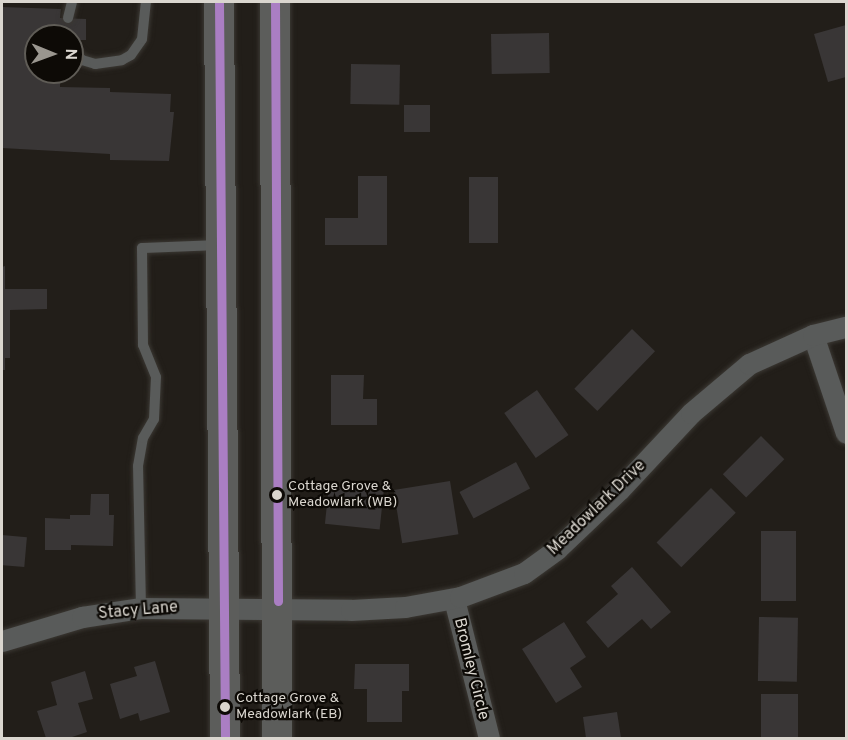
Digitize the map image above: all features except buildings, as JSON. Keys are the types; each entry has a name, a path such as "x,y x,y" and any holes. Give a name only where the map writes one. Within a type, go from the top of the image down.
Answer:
{"main road":[{"path":"219,2 225,738"},
{"path":"275,2 278,738"}],"street":[{"name":"Meadowlark Drive","path":"278,609 372,609 454,599 524,573 549,555 619,490 692,413 749,364 813,335 846,327"},
{"path":"813,335 846,433"},
{"name":"Bromley Circle","path":"454,599 489,738"},
{"name":"Stacy Lane","path":"2,641 82,617 141,608 278,609"}],"lane":[{"path":"68,18 72,2"},
{"path":"84,61 95,64 122,60 131,54 142,39 146,2"},
{"path":"141,608 138,466 143,438 154,419 156,377 143,345 142,248 221,245"}],"transit line":[{"path":"219,2 225,738"},
{"path":"275,2 278,601"}],"place":[{"name":"Cottage Grove & Meadowlark (WB)","path":"277,495"},
{"name":"Cottage Grove & Meadowlark (EB)","path":"225,707"}]}
